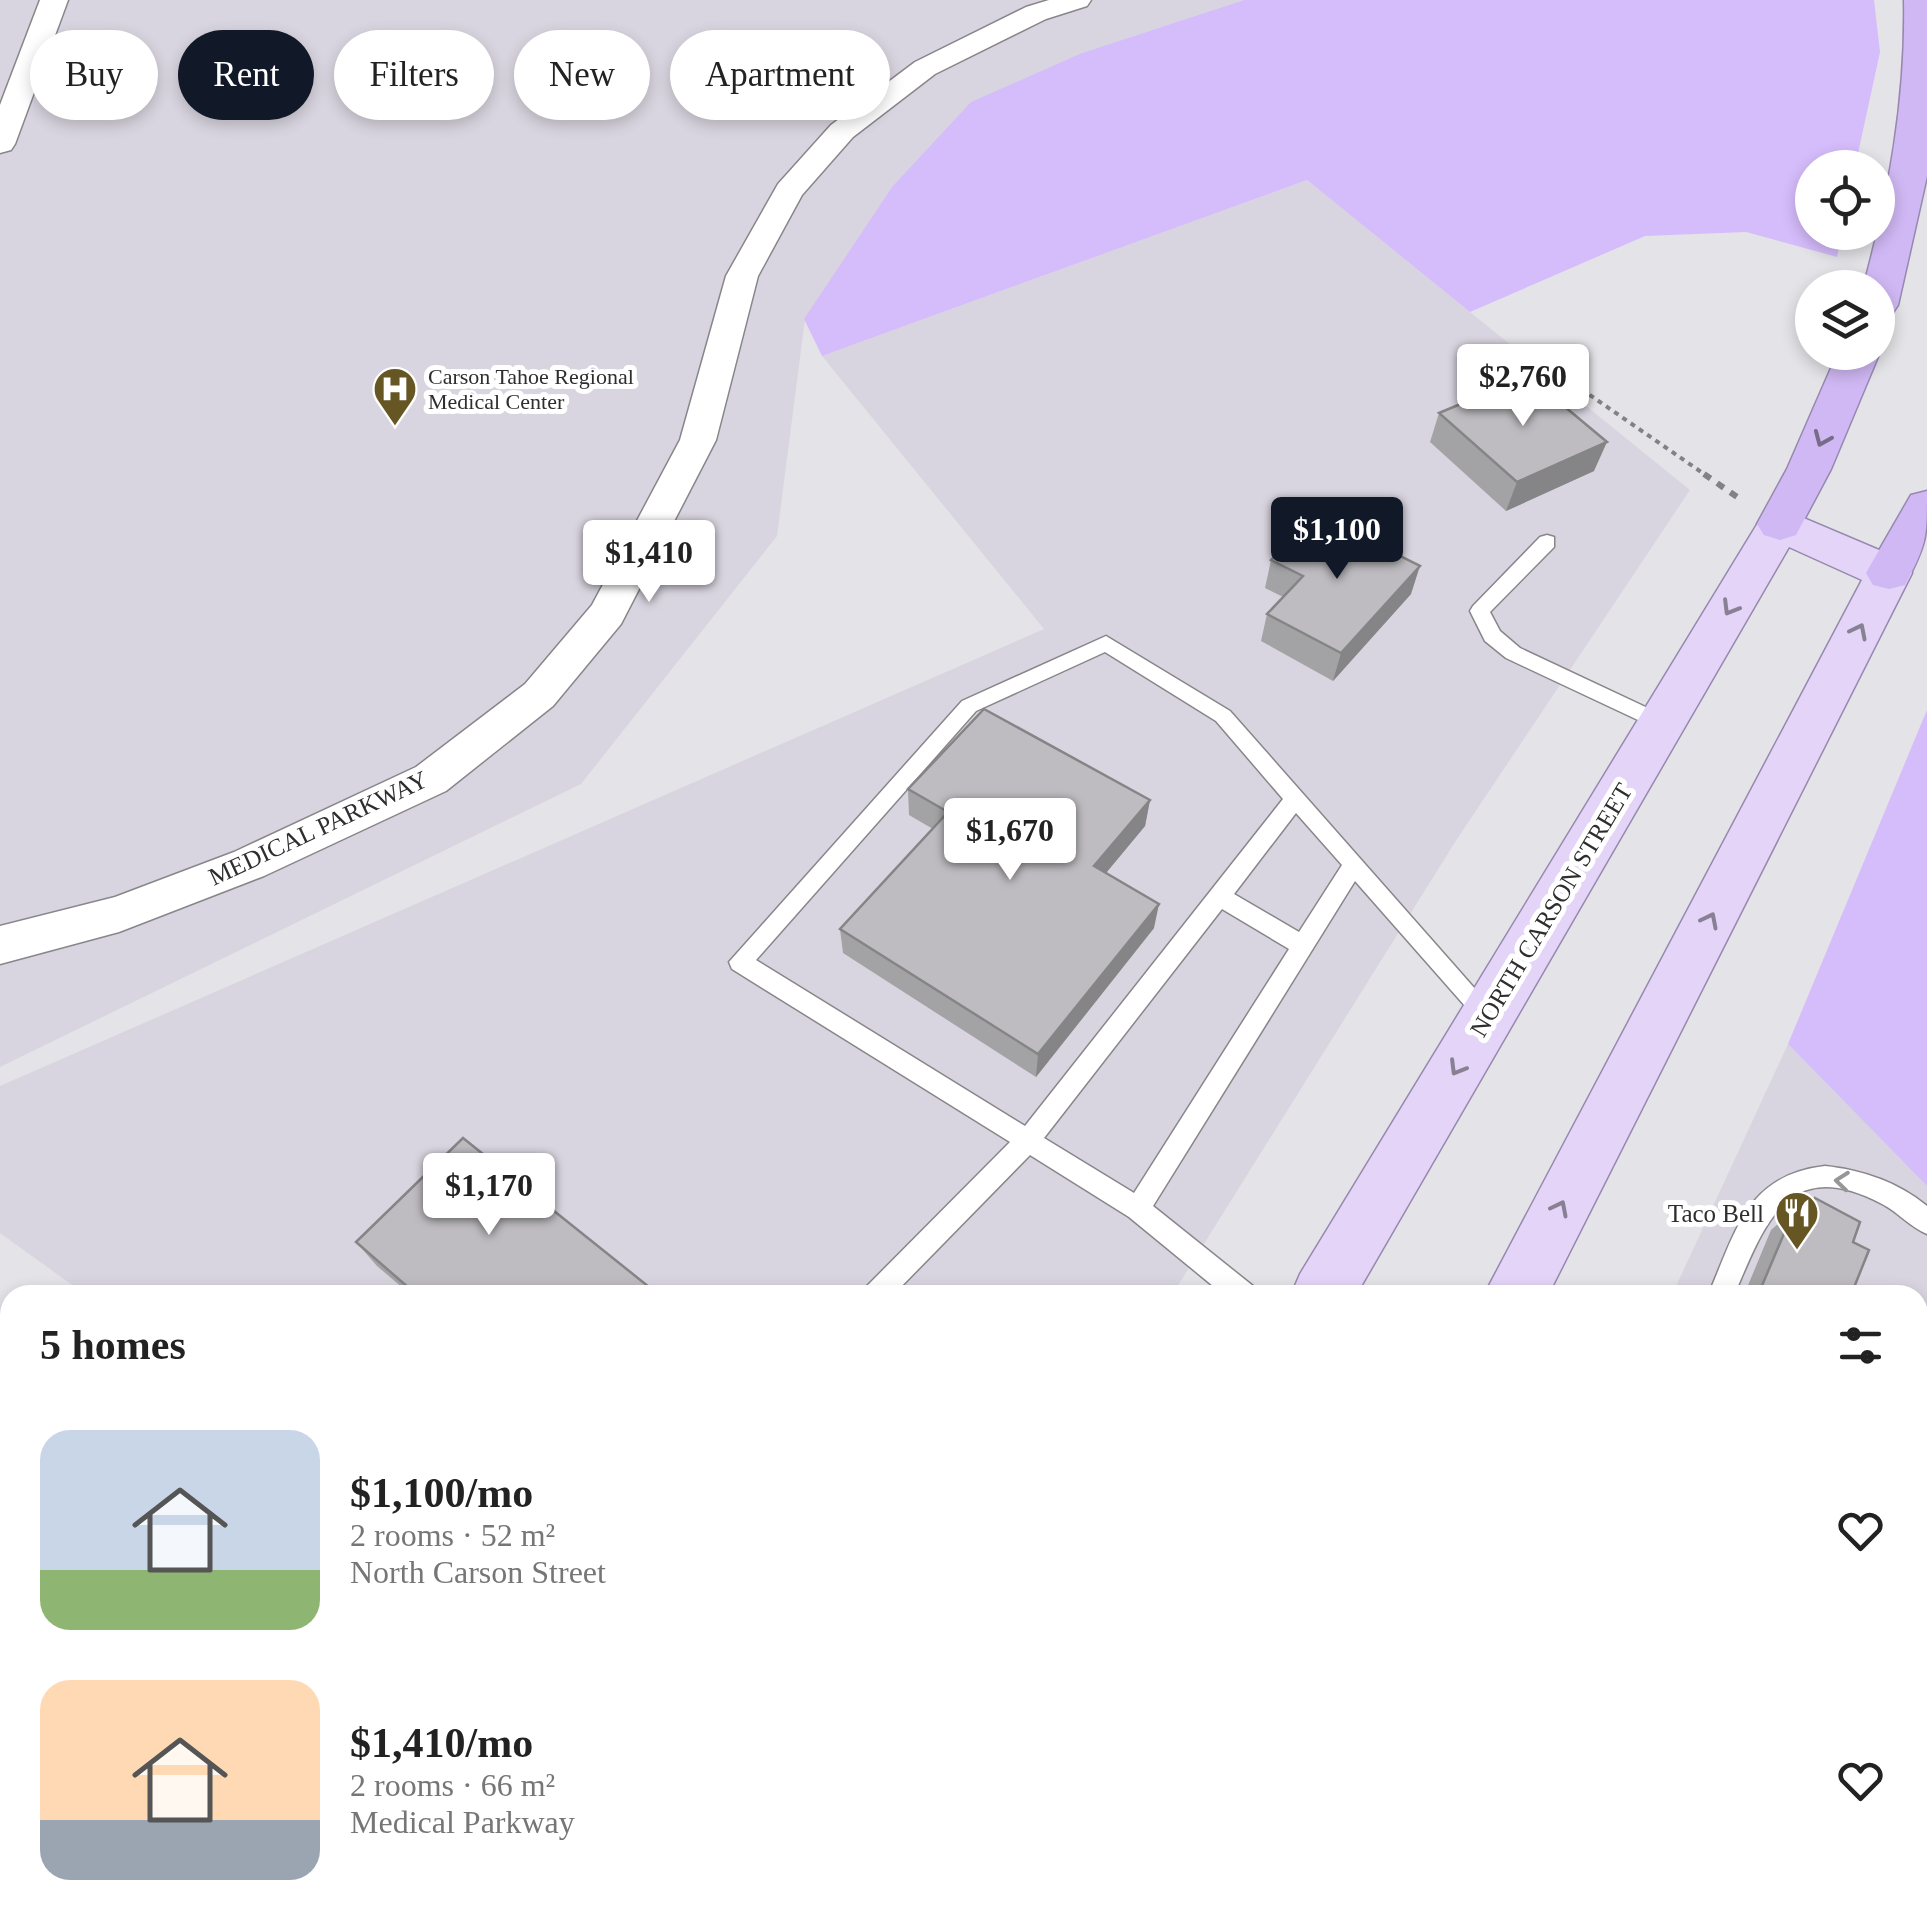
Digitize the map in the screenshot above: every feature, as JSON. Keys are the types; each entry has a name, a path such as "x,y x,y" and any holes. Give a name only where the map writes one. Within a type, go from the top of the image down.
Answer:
{"highway":[{"path":"1887,270 1924,110 1921,0"},
{"path":"1780,524 1809,469 1851,370"},
{"path":"1889,573 1927,506"}],"main road":[{"path":"1520,1285 1889,573 1780,524"},
{"name":"NORTH CARSON STREET","path":"1328,1285 1780,524"}],"street":[{"path":"0,144 54,0"},
{"name":"MEDICAL PARKWAY","path":"0,946 119,914 266,856 430,779 539,694 607,614 698,440 742,276 788,191 842,132 925,68 1036,13 1077,0"}],"lane":[{"path":"1547,542 1480,611 1492,636 1512,653 1662,723"},
{"path":"1232,1285 1138,1209 740,962 969,706 1106,643 1223,716 1488,1016"},
{"path":"886,1285 1028,1140 1296,798"},
{"path":"1138,1209 1354,864"},
{"path":"1219,896 1303,946"},
{"path":"1727,1285 1764,1203 1784,1188 1806,1180 1832,1178 1888,1192 1927,1222"}],"path":[{"path":"1532,355 1780,524"}],"shaded area":[{"name":"Carson Tahoe Regional Medical Center","path":"0,0 1244,0 1082,53 892,187 805,319 777,536 581,784 0,1067"},
{"path":"1244,0 1874,0 1880,52 1859,150 1795,150 1795,245 1746,232 1645,236 1470,312 1307,180 822,356 804,319 892,187 971,102 1082,53"},
{"path":"1307,180 1690,490 1457,839 1178,1285 72,1285 0,1233 0,1086 1044,629 822,356"},
{"path":"1812,250 1838,250 1837,257"},
{"path":"1927,710 1927,1186 1788,1044"},
{"path":"1788,1044 1927,1186 1927,1285 1677,1285"}],"building":[{"path":"1528,376 1607,442 1517,482 1439,413"},
{"path":"1316,514 1420,566 1341,653 1267,614 1303,576 1271,560"},
{"path":"984,709 1150,800 1094,866 1159,904 1038,1054 840,929 948,812 908,789"},
{"path":"463,1138 647,1285 405,1285 356,1242"},
{"path":"1815,1198 1860,1222 1853,1242 1869,1250 1855,1285 1762,1285 1794,1210 1807,1217"}],"place":[{"name":"Carson Tahoe Regional Medical Center","path":"395,427"},
{"name":"Taco Bell","path":"1797,1251"}]}
